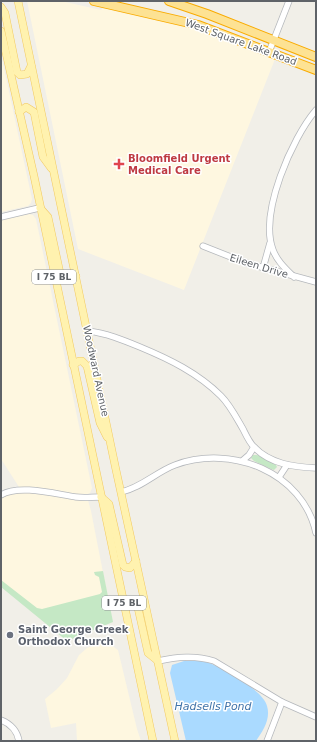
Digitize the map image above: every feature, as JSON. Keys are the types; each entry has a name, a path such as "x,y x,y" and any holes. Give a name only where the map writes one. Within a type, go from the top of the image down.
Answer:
{"highway":[{"name":"West Square Lake Road","path":"94,1 116,3 198,25 316,70"},
{"name":"West Square Lake Road","path":"169,1 316,57"}],"main road":[{"name":"Woodward Avenue","path":"18,1 175,741"},
{"path":"1,7 5,13 17,72 20,75 27,74 31,66"},
{"name":"I 75 BL","path":"1,31 153,741"},
{"path":"19,112 26,107 34,112 43,156 54,172"},
{"path":"39,208 48,217 60,273 65,279 70,279 76,276"},
{"path":"73,365 78,361 82,361 87,366 100,423 111,444"},
{"path":"101,497 109,504 122,564 124,567 128,568 131,567 136,561"},
{"path":"125,608 133,604 138,608 148,653 158,661"}],"street":[{"path":"269,52 289,1"},
{"path":"294,277 276,257 272,246 272,211 281,175 297,137 308,119 316,110"},
{"path":"1,216 39,208"},
{"path":"263,268 271,240"},
{"name":"Eileen Drive","path":"203,246 263,268 316,282"},
{"path":"88,331 110,335 175,363 200,379 225,400 254,447 270,458 287,465 316,468"},
{"path":"242,461 249,455 254,447"},
{"path":"121,492 133,489 164,470 188,461 199,459 242,461 279,477 293,489 304,503 316,533"},
{"path":"279,477 287,465"},
{"path":"1,495 8,491 19,490 80,497 101,497"},
{"path":"158,661 183,657 197,657 210,660 225,667 282,702 316,718"},
{"path":"267,741 274,718 282,702"},
{"path":"1,720 10,724 14,728 18,741"}],"shaded area":[{"path":"27,1 61,1 101,10 103,8 182,25 216,36 275,59 184,290 78,249"},
{"path":"1,54 32,199 28,206 1,212"},
{"path":"29,214 33,215 36,219 92,488 90,493 86,495 19,487 1,459 1,220"},
{"path":"25,492 88,500 108,598 36,612 1,585 1,499 9,494"},
{"path":"105,641 118,650 141,741 77,741 76,723 51,728 45,699 67,678 79,655 87,648"}],"green space":[{"path":"253,455 259,455 267,458 276,464 277,467 274,470 254,461 251,458"},
{"path":"103,571 113,622 67,641 1,587 1,580 37,608 42,609 100,594 102,592 99,577 95,575 94,572"}],"water":[{"name":"Hadsells Pond","path":"184,661 201,661 213,664 241,680 258,693 267,706 268,716 264,729 256,741 186,741 170,673 172,665"}],"place":[{"name":"Bloomfield Urgent Medical Care","path":"119,164"},
{"name":"Saint George Greek Orthodox Church","path":"10,635"}]}
